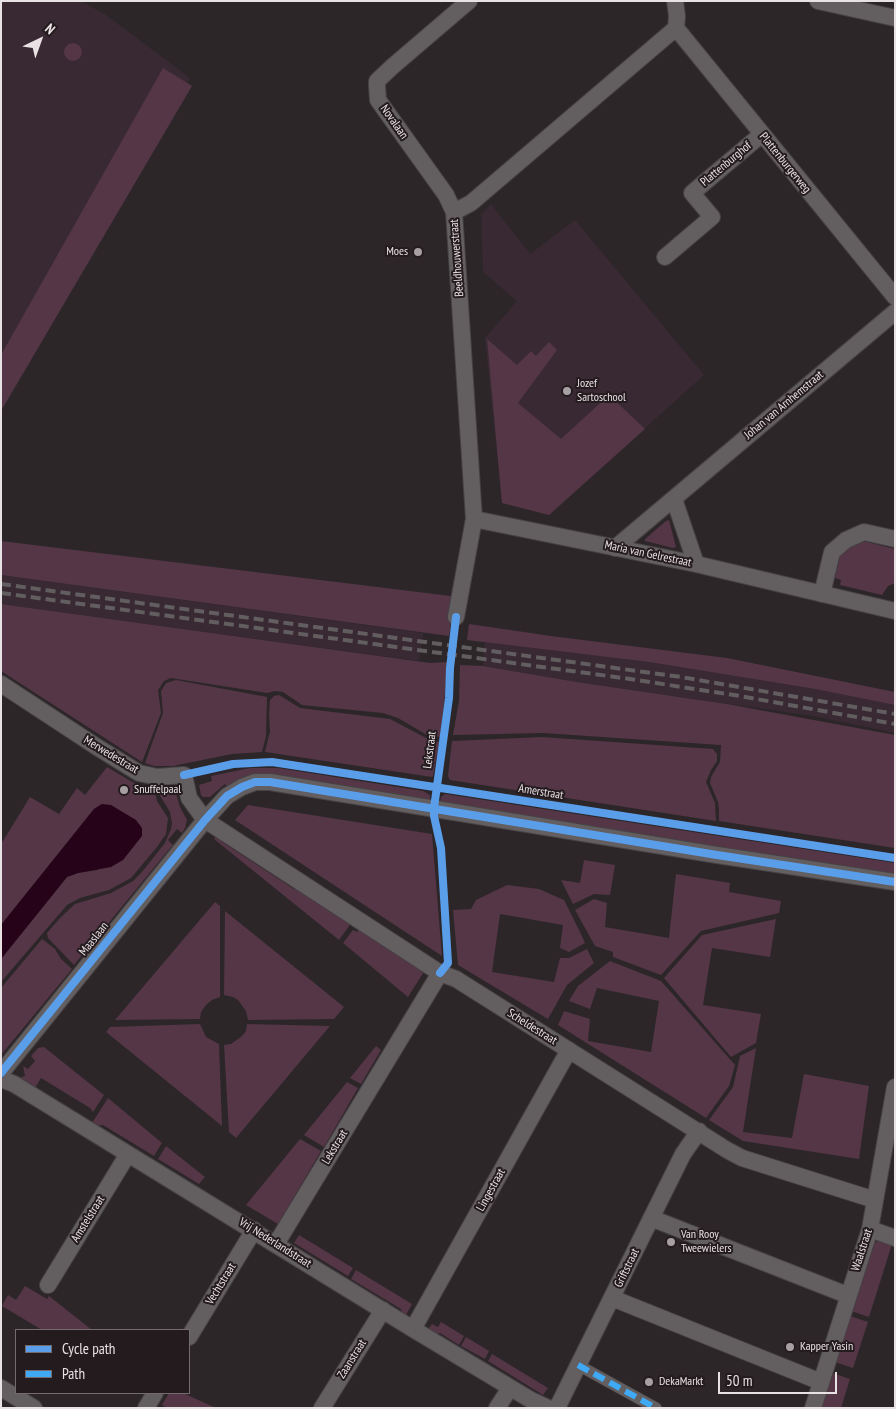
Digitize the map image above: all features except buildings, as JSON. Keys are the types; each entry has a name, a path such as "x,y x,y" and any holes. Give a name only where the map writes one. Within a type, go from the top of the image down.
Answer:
{"street":[{"name":"Novalaan","path":"454,212 446,195 378,100 377,81 469,1"},
{"path":"675,1 676,28"},
{"path":"818,1 895,18"},
{"name":"Beeldhouwerstraat","path":"456,617 474,519 454,212 471,203 676,28"},
{"name":"Plattenburgerweg","path":"676,28 895,297"},
{"name":"Plattenburghof","path":"665,256 712,217 692,193 762,134"},
{"name":"Johan van Arnhemstraat","path":"615,548 895,312"},
{"path":"674,499 696,564"},
{"name":"Maria van Gelrestraat","path":"474,519 696,564 895,610"},
{"path":"822,594 832,552 846,540 864,532 895,539"},
{"name":"Merwedestraat","path":"1,684 139,773 157,777 184,775 189,798 205,820"},
{"path":"205,820 227,796 242,787 255,782 270,782 895,882"},
{"name":"Scheldestraat","path":"205,820 440,973 456,979 742,1158 875,1200"},
{"name":"Maaslaan","path":"1,1072 205,820"},
{"name":"Lekstraat","path":"276,1244 440,973"},
{"name":"Lingestraat","path":"413,1329 569,1050"},
{"name":"Vrij Nederlandstraat","path":"1,1079 14,1084 510,1388 548,1408"},
{"name":"Waalstraat","path":"813,1408 847,1295 870,1229 895,1087"},
{"name":"Griftstraat","path":"557,1408 683,1154 699,1130"},
{"name":"Amstelstraat","path":"48,1285 128,1154"},
{"path":"652,1218 847,1295"},
{"path":"870,1229 895,1238"},
{"name":"Vechtstraat","path":"190,1335 254,1230"},
{"path":"612,1298 821,1382"},
{"name":"Zaanstraat","path":"322,1408 382,1310"},
{"path":"578,1365 656,1408"},
{"path":"1,1388 34,1408"},
{"path":"497,1408 510,1388"},
{"path":"146,1408 154,1394"}],"shaded area":[{"path":"1,1 81,1 106,15 190,78 1,386"},
{"path":"69,43 77,43 82,48 80,59 69,61 64,56 64,48"},
{"path":"163,68 192,86 1,411 1,355"},
{"path":"491,204 530,254 575,220 704,375 549,515 502,503 485,338 517,301 483,272 481,214"},
{"path":"487,339 517,365 531,351 536,356 549,342 557,350 518,403 561,439 609,395 645,429 549,515 502,503"},
{"path":"669,520 676,547 673,548 645,541 645,539"},
{"path":"1,541 451,596 452,617 449,636 1,575"},
{"path":"863,541 895,549 895,583 888,586 882,595 840,585 841,580 835,578 841,551"},
{"path":"1,575 423,633 419,661 1,604"},
{"path":"1,604 430,663 447,662 440,737 427,735 398,718 383,713 302,705 283,692 267,693 171,678 164,681 158,690 161,713 142,762 1,671"},
{"path":"469,624 727,658 895,692 895,705 815,689 649,662 467,640"},
{"path":"485,642 649,662 815,689 895,705 895,733 813,716 577,682 483,666"},
{"path":"460,665 483,666 727,704 895,735 895,848 719,821 718,802 710,783 711,777 720,762 721,745 543,733 453,735 459,701"},
{"path":"176,680 267,697 266,736 262,752 232,754 173,766 154,766 145,763 163,713 161,691 166,683"},
{"path":"279,695 300,708 390,719 426,738 439,742 433,776 265,752 270,731 270,700 274,696"},
{"path":"542,737 713,749 717,754 717,761 706,782 715,803 716,821 450,780 448,776 452,741"},
{"path":"107,767 134,783 154,788 157,801 168,818 166,834 131,878 109,890 80,898 67,905 1,982 1,959 67,877 98,870 102,804 94,809 1,925 1,840 3,841 30,797 59,814 77,788 85,795"},
{"path":"250,768 278,768 423,791 430,795 430,802 289,781 228,788 225,784 210,797 203,797 201,795 199,785 212,781 211,776"},
{"path":"162,788 173,789 176,793 180,807 187,820 185,828 182,833 177,829 168,840 174,846 171,847 74,965 48,938 47,933 75,904 111,893 133,881 165,843 172,823 170,812 159,794"},
{"path":"445,794 895,863 895,876 440,804 441,797"},
{"path":"102,804 111,805 136,820 142,828 142,836 123,860 111,867 67,877 1,959 1,925 94,809"},
{"path":"248,805 432,834 442,956 235,820"},
{"path":"218,834 223,839 222,842 294,889 297,887 352,922 339,940 214,839"},
{"path":"584,860 615,865 610,895 594,894 573,904 561,880 580,883"},
{"path":"676,874 730,883 729,892 781,901 779,913 701,931 661,975 613,957 613,952 595,946 575,910 594,899 607,903 605,927 669,938"},
{"path":"507,885 539,889 564,900 585,943 569,952 560,948 563,925 500,914 492,972 554,982 560,958 569,958 587,949 594,963 567,985 548,1019 458,965 453,910 471,909 476,900"},
{"path":"215,902 220,906 220,997 206,1005 201,1012 200,1019 115,1020"},
{"path":"225,911 344,1007 334,1019 248,1020 246,1011 238,1000 224,995"},
{"path":"776,919 770,957 712,948 703,1005 761,1014 756,1043 731,1057 664,978 702,935"},
{"path":"360,927 425,970 408,997 343,943 353,930 357,932"},
{"path":"42,939 55,949 61,959 72,969 1,1055 1,988"},
{"path":"610,961 661,981 735,1065 729,1086 706,1118 558,1025 564,1011 590,1019 588,1041 651,1052 659,1001 597,988 590,1009 569,1001 578,986"},
{"path":"200,1024 206,1037 219,1044 222,1126 106,1032 110,1027"},
{"path":"247,1024 330,1026 236,1138 229,1132 224,1045 231,1044 242,1036 246,1031"},
{"path":"376,1046 381,1050 361,1084 350,1078"},
{"path":"44,1047 104,1095 93,1112 90,1108 41,1078 35,1088 18,1078 25,1076 23,1066 28,1069 35,1061 31,1056 38,1048"},
{"path":"756,1048 743,1132 792,1138 804,1074 869,1086 859,1159 743,1141 709,1120 733,1087 740,1056"},
{"path":"347,1082 358,1088 324,1147 304,1135"},
{"path":"108,1098 162,1143 154,1156 103,1125 97,1126 92,1123"},
{"path":"300,1139 321,1151 278,1224 246,1205"},
{"path":"166,1146 205,1177 199,1184 158,1159"},
{"path":"299,1235 353,1268 348,1276 294,1243"},
{"path":"880,1240 892,1244 869,1317 851,1311 872,1244"},
{"path":"356,1270 412,1304 405,1317 401,1309 351,1279"},
{"path":"25,1286 47,1299 49,1296 91,1329 40,1329 2,1306 8,1295 16,1300"},
{"path":"850,1316 868,1322 853,1368 835,1362"},
{"path":"441,1322 464,1336 459,1345 440,1333 434,1334 431,1331 429,1328 432,1324 438,1327"},
{"path":"466,1337 489,1351 485,1359 461,1346"},
{"path":"492,1354 548,1388 543,1395 488,1361"},
{"path":"832,1373 850,1379 841,1408 821,1408"},
{"path":"168,1394 185,1394 216,1408 167,1408 162,1405"}],"railway":[{"path":"1,584 681,677 895,714"},
{"path":"1,593 630,679 740,696 895,724"}],"marked path":[{"path":"578,1365 656,1408"}],"cycle path":[{"path":"440,973 448,963 441,848 434,808 449,698 450,668 456,617"},
{"name":"Amerstraat","path":"184,775 233,764 272,762 895,858"},
{"path":"1,1073 205,820 227,796 255,782 270,782 895,882"}],"place":[{"name":"Moes","path":"418,252"},
{"name":"Jozef Sartoschool","path":"567,391"},
{"name":"Snuffelpaal","path":"124,790"},
{"name":"Van Rooy Tweewielers","path":"671,1242"},
{"name":"Kapper Yasin","path":"790,1347"},
{"name":"DekaMarkt","path":"649,1382"}]}
